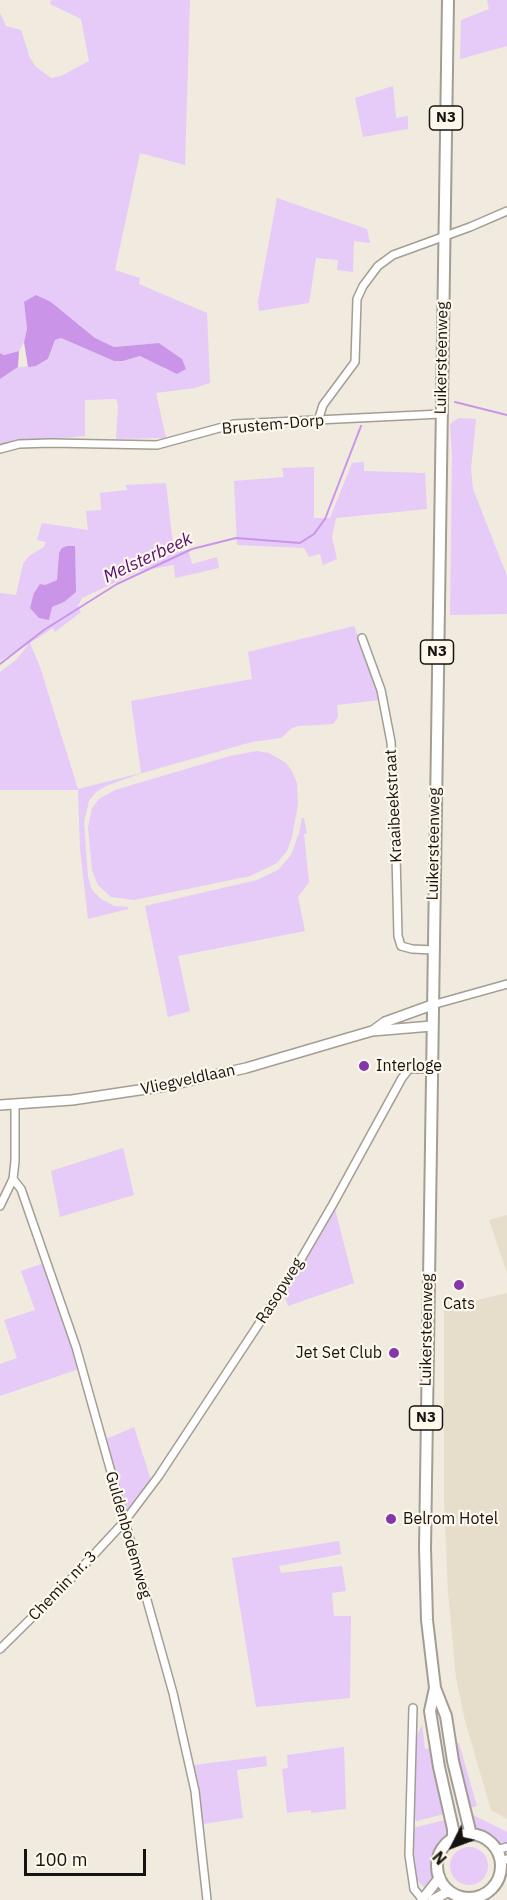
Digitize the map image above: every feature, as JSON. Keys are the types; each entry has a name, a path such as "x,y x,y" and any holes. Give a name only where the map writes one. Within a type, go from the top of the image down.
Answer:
{"main road":[{"name":"Luikersteenweg","path":"448,0 424,1510 427,1620 435,1688 446,1716 453,1761 471,1835"},
{"name":"Vliegveldlaan","path":"372,1031 386,1022 432,1005"},
{"name":"Vliegveldlaan","path":"0,1105 104,1096 183,1083 246,1068 372,1031 432,1026"},
{"name":"Luikersteenweg","path":"435,1688 430,1711 453,1839"},
{"path":"471,1835 486,1839 502,1849 504,1860 500,1876 487,1896 469,1899 449,1891 440,1877 438,1860 446,1845 453,1839 471,1835"},
{"path":"423,1900 440,1877"},
{"path":"433,1900 449,1891"}],"street":[{"path":"318,421 323,405 355,362 357,354 356,306 363,285 378,266 393,255 507,211"},
{"name":"Brustem-Dorp","path":"0,449 19,444 51,443 157,445 234,424 441,414"},
{"name":"Kraaibeekstraat","path":"362,638 381,690 391,741 398,936 401,946 412,950 433,950"},
{"path":"432,1005 507,984"},
{"name":"Rasopweg","path":"124,1522 158,1477 297,1266 402,1078 409,1069 432,1069"},
{"path":"0,1206 13,1179 15,1104"},
{"name":"Guldenbodemweg","path":"13,1179 21,1189 76,1347 173,1693 189,1760 201,1827 207,1900"},
{"name":"Chemin nr. 3","path":"0,1649 74,1576 124,1522"},
{"path":"413,1708 409,1855 414,1889 423,1900"}],"shaded area":[{"path":"51,0 190,0 185,165 140,153 115,270 140,278 139,284 207,313 210,383 195,388 156,393 166,438 116,439 118,405 116,399 85,400 85,436 0,444 0,379 18,367 36,366 48,360 55,340 61,338 114,361 140,356 156,362 167,370 182,359 159,343 114,347 95,338 51,302 24,302 27,329 24,342 19,351 3,355 0,353 0,13 6,26 21,30 30,58 36,67 51,78 61,76 89,61 81,19 50,4"},
{"path":"487,0 507,0 507,46 460,59 461,20 489,9"},
{"path":"393,86 396,118 408,116 408,129 363,137 355,98"},
{"path":"277,198 367,229 370,243 354,241 353,272 337,270 338,260 316,258 309,303 259,311 258,301"},
{"path":"36,295 51,302 95,338 114,347 159,343 182,359 186,369 177,374 140,356 114,361 61,338 55,340 48,359 36,366 28,367 24,342 27,329 24,302"},
{"path":"19,351 18,367 0,379 0,353 4,355"},
{"path":"459,418 476,419 471,469 473,489 507,576 507,614 450,615 452,456 450,424"},
{"path":"364,462 364,471 425,473 427,509 336,518 332,537 337,559 323,565 320,554 309,557 304,548 237,545 234,481 284,477 282,468 314,467 314,518 330,518 352,463"},
{"path":"166,483 174,553 188,550 192,564 217,557 219,568 175,578 174,565 139,571 82,598 78,606 81,612 55,632 53,628 30,643 40,667 78,789 141,773 131,701 252,679 248,652 354,626 373,674 380,700 337,705 338,717 333,724 292,728 281,738 252,742 142,773 96,792 89,801 84,822 88,877 92,890 101,899 114,906 128,907 128,909 88,919 80,849 78,790 0,790 0,672 16,660 29,644 0,661 0,593 16,595 23,564 29,556 44,547 46,542 37,540 42,523 88,530 86,511 101,510 100,493 127,490 126,485","holes":["59,553 64,602 51,607 30,608 36,589 57,580"]},
{"path":"67,546 75,546 76,592 64,602 52,607 49,620 39,618 30,608 34,593 40,584 45,585 57,580 59,553"},
{"path":"257,751 269,753 286,763 297,783 298,804 292,837 287,851 277,863 250,876 134,900 111,897 98,885 92,870 88,828 92,808 99,799 115,790 230,756"},
{"path":"302,818 304,818 307,833 304,834 309,882 298,897 305,931 178,956 190,1011 168,1017 145,906 257,880 278,870 291,855"},
{"path":"123,1148 134,1195 60,1217 51,1171"},
{"path":"335,1209 354,1283 288,1306 283,1292"},
{"path":"507,1215 507,1273 489,1220"},
{"path":"44,1263 79,1369 0,1396 0,1364 17,1358 4,1320 35,1310 21,1271"},
{"path":"507,1293 507,1819 491,1810 465,1721 456,1678 448,1591 444,1499 444,1308"},
{"path":"134,1427 151,1480 125,1516 104,1440"},
{"path":"339,1541 341,1554 279,1566 281,1573 342,1566 346,1591 332,1593 334,1616 351,1616 350,1698 256,1707 232,1558"},
{"path":"422,1724 425,1749 432,1748 444,1814 417,1821 414,1819 416,1739"},
{"path":"457,1743 459,1743 477,1806 470,1808 458,1763"},
{"path":"344,1747 346,1809 287,1813 282,1769 288,1768 287,1755"},
{"path":"266,1756 267,1766 237,1770 243,1818 203,1824 194,1765"},
{"path":"471,1814 507,1832 507,1845 498,1844 491,1837 475,1829 470,1821 473,1820"},
{"path":"445,1820 446,1827 450,1828 448,1836 437,1852 432,1882 427,1890 414,1877 413,1828"},
{"path":"469,1847 476,1848 482,1853 487,1859 487,1873 482,1879 476,1884 469,1885 462,1884 456,1879 451,1873 450,1866 451,1859 456,1853 462,1848"}],"waterway":[{"name":"Melsterbeek","path":"455,402 507,415"},
{"name":"Melsterbeek","path":"0,664 44,630 117,584 192,549 236,538 300,543 314,534 325,519 361,426"}],"place":[{"name":"Interloge","path":"364,1066"},
{"name":"Cats","path":"459,1285"},
{"name":"Jet Set Club","path":"394,1353"},
{"name":"Belrom Hotel","path":"391,1519"}]}
